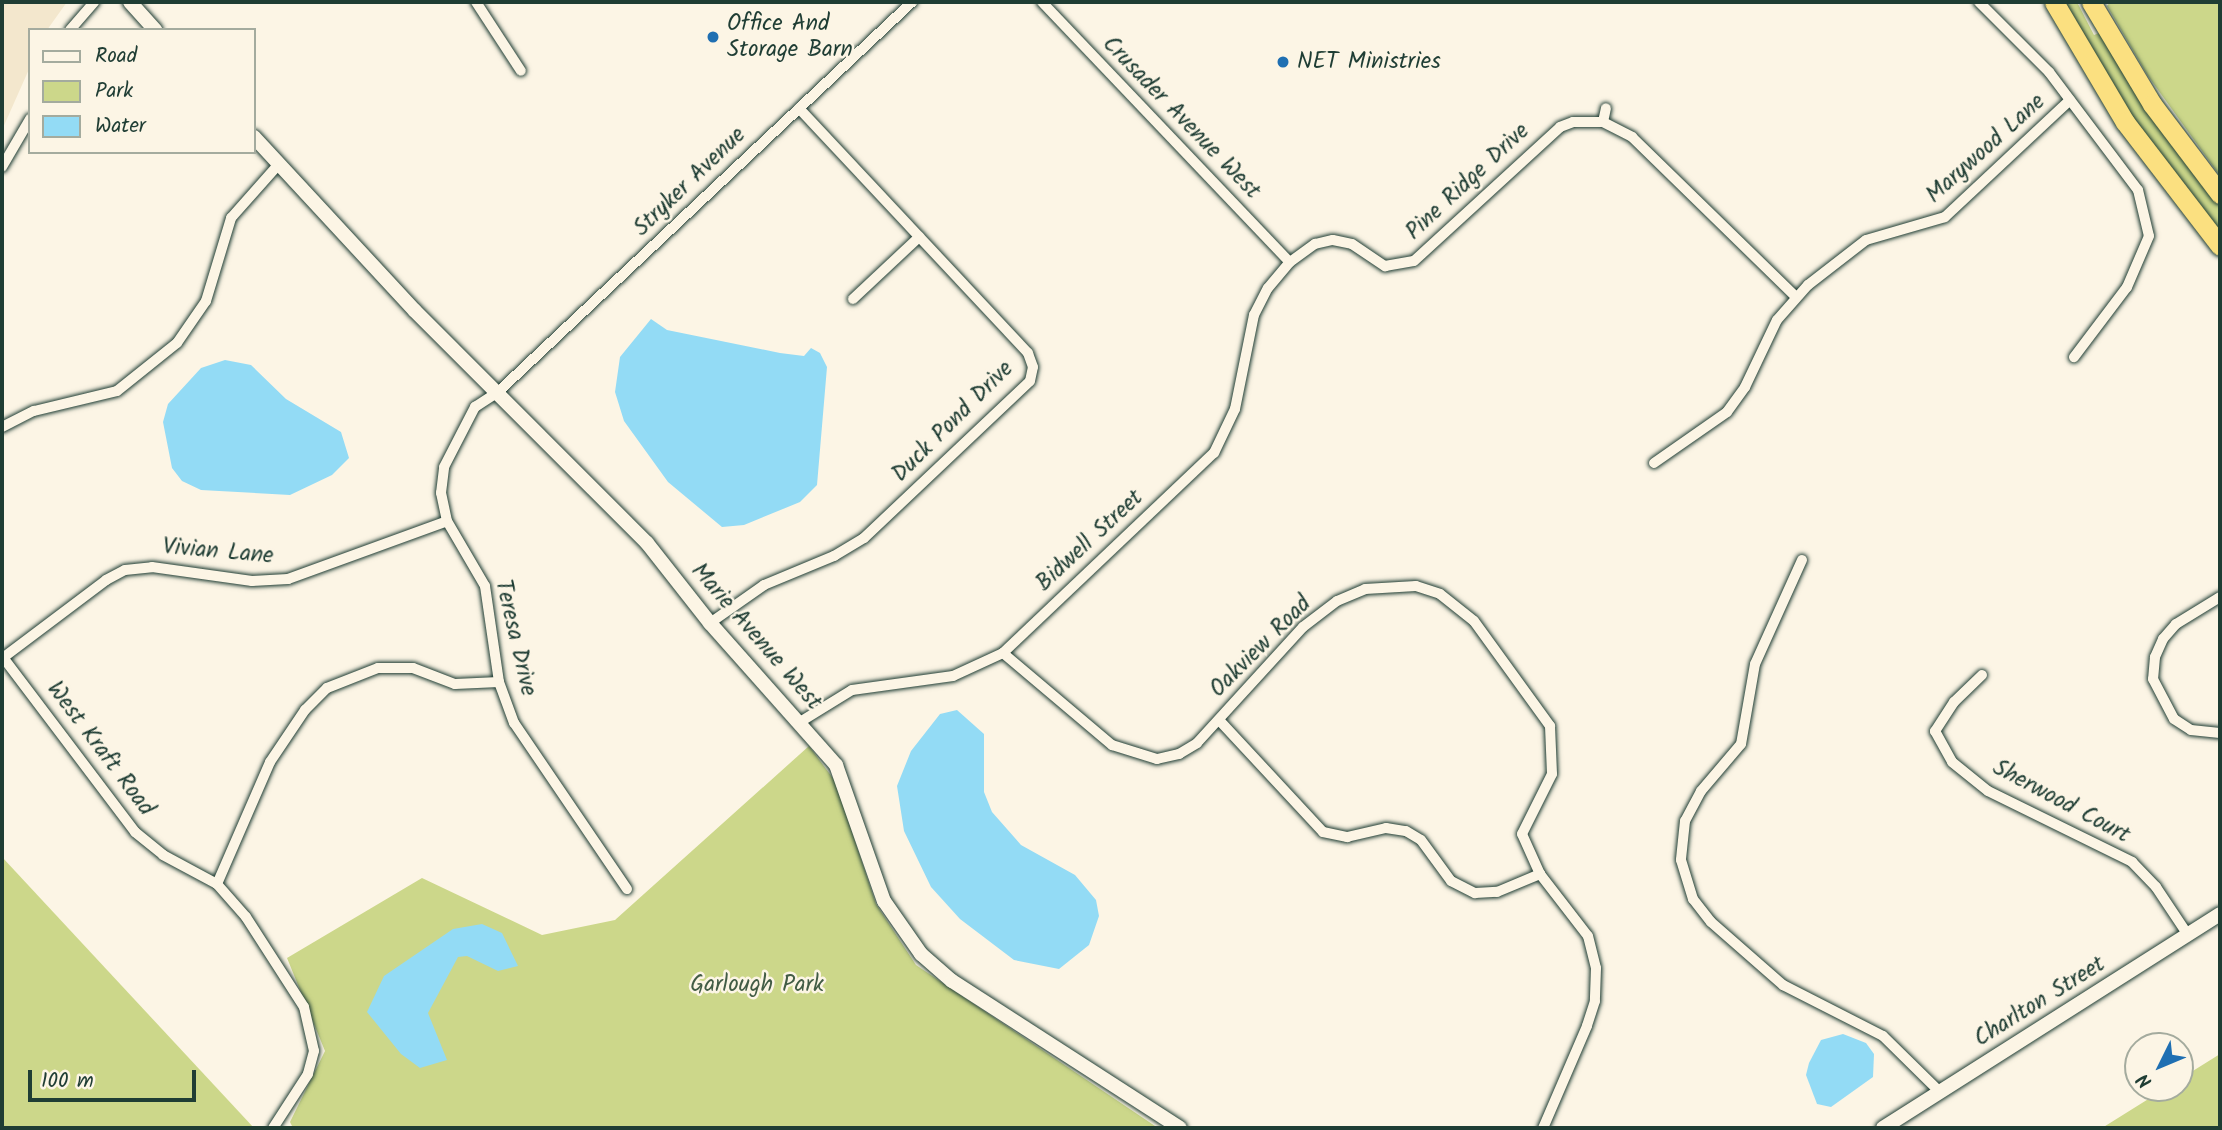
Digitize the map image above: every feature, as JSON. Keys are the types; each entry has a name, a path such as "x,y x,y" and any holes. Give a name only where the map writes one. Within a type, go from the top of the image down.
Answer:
{"highway":[{"path":"2054,2 2125,122 2220,246"},
{"path":"2091,2 2145,93 2220,194"}],"street":[{"path":"72,28 94,2"},
{"path":"130,2 153,28"},
{"path":"476,2 521,71"},
{"name":"Stryker Avenue","path":"498,393 912,2"},
{"name":"Crusader Avenue West","path":"1042,2 1290,262"},
{"path":"1979,2 2070,100 2138,190 2149,236 2127,287 2074,357"},
{"name":"Marywood Lane","path":"1654,463 1727,412 1745,387 1769,334 1796,297 1866,240 1945,217 2070,100"},
{"name":"Duck Pond Drive","path":"710,623 764,585 834,556 864,538 1030,381 1033,367 1028,354 799,108"},
{"path":"1606,108 1603,122 1632,137 1796,297"},
{"path":"2,167 28,122"},
{"name":"Pine Ridge Drive","path":"1290,262 1315,244 1334,240 1352,244 1378,264 1408,264 1560,127 1573,122 1603,122"},
{"name":"Marie Avenue West","path":"256,138 498,393 647,542 710,623 800,722 839,771 884,901 921,954 952,981 1180,1128"},
{"path":"2,427 34,411 90,401 117,391 177,343 206,301 231,218 279,164"},
{"path":"853,299 919,237"},
{"name":"Bidwell Street","path":"800,722 852,690 953,676 1003,653 1214,453 1235,409 1254,314 1268,288 1290,262"},
{"name":"Teresa Drive","path":"498,393 475,407 444,467 441,493 447,521 485,586 499,682 514,723 626,889"},
{"name":"Vivian Lane","path":"3,657 106,580 125,570 152,567 252,581 288,579 447,521"},
{"path":"1802,559 1755,664 1741,744 1701,791 1690,811 1681,860 1693,899 1711,922 1783,985 1882,1036 1940,1092"},
{"name":"Oakview Road","path":"1003,653 1112,745 1157,759 1197,743 1303,627 1338,601 1389,584 1440,594 1474,621 1550,726 1552,774 1522,834 1540,874 1574,912 1588,936 1596,968 1595,1002 1543,1128"},
{"path":"2220,597 2176,624 2163,639 2155,657 2153,679 2174,719 2191,730 2220,733"},
{"name":"West Kraft Road","path":"3,657 135,832 163,855 217,884 254,929 304,1007 312,1030 314,1051 308,1074 272,1128"},
{"path":"217,884 270,762 305,710 327,688 379,668 413,668 455,684 499,682"},
{"name":"Sherwood Court","path":"1982,675 1954,702 1935,731 1952,762 1988,791 2132,862 2156,887 2188,935"},
{"path":"1219,720 1323,832 1347,837 1386,828 1406,831 1420,840 1451,881 1475,893 1497,892 1540,874"},
{"name":"Charlton Street","path":"1884,1128 2220,914"}],"shaded area":[{"path":"2,2 67,2 48,28 28,28 28,72 2,130"}],"green space":[{"path":"2063,2 2077,2 2094,35 2099,33 2190,169 2220,207 2220,233 2132,117"},
{"path":"2110,2 2220,2 2220,176 2148,76 2107,6"},
{"name":"Garlough Park","path":"809,746 835,781 876,904 916,965 1158,1128 293,1128 290,1122 325,1051 287,958 422,878 542,935 615,920"},
{"path":"2,857 254,1128 2,1128"},
{"path":"2220,1054 2220,1128 2102,1128 2144,1102 2194,1102 2194,1070"}],"water":[{"path":"651,319 667,330 780,353 804,356 811,348 820,353 827,367 817,485 800,502 744,525 722,527 668,482 624,421 615,392 620,357"},
{"path":"225,360 251,365 286,399 341,432 349,458 332,475 290,495 201,490 182,481 172,468 163,422 168,404 201,368"},
{"path":"957,710 984,734 984,792 992,812 1021,845 1075,875 1096,900 1099,916 1089,945 1059,969 1014,960 960,919 931,887 904,831 897,786 911,751 940,714"},
{"path":"482,924 502,933 518,966 498,971 467,956 458,957 428,1013 447,1060 420,1068 401,1054 367,1012 384,976 453,929"},
{"path":"1843,1034 1866,1043 1874,1054 1873,1077 1831,1107 1817,1104 1806,1075 1809,1063 1821,1040"}],"place":[{"name":"Office And Storage Barn","path":"713,37"},
{"name":"NET Ministries","path":"1283,62"}]}
